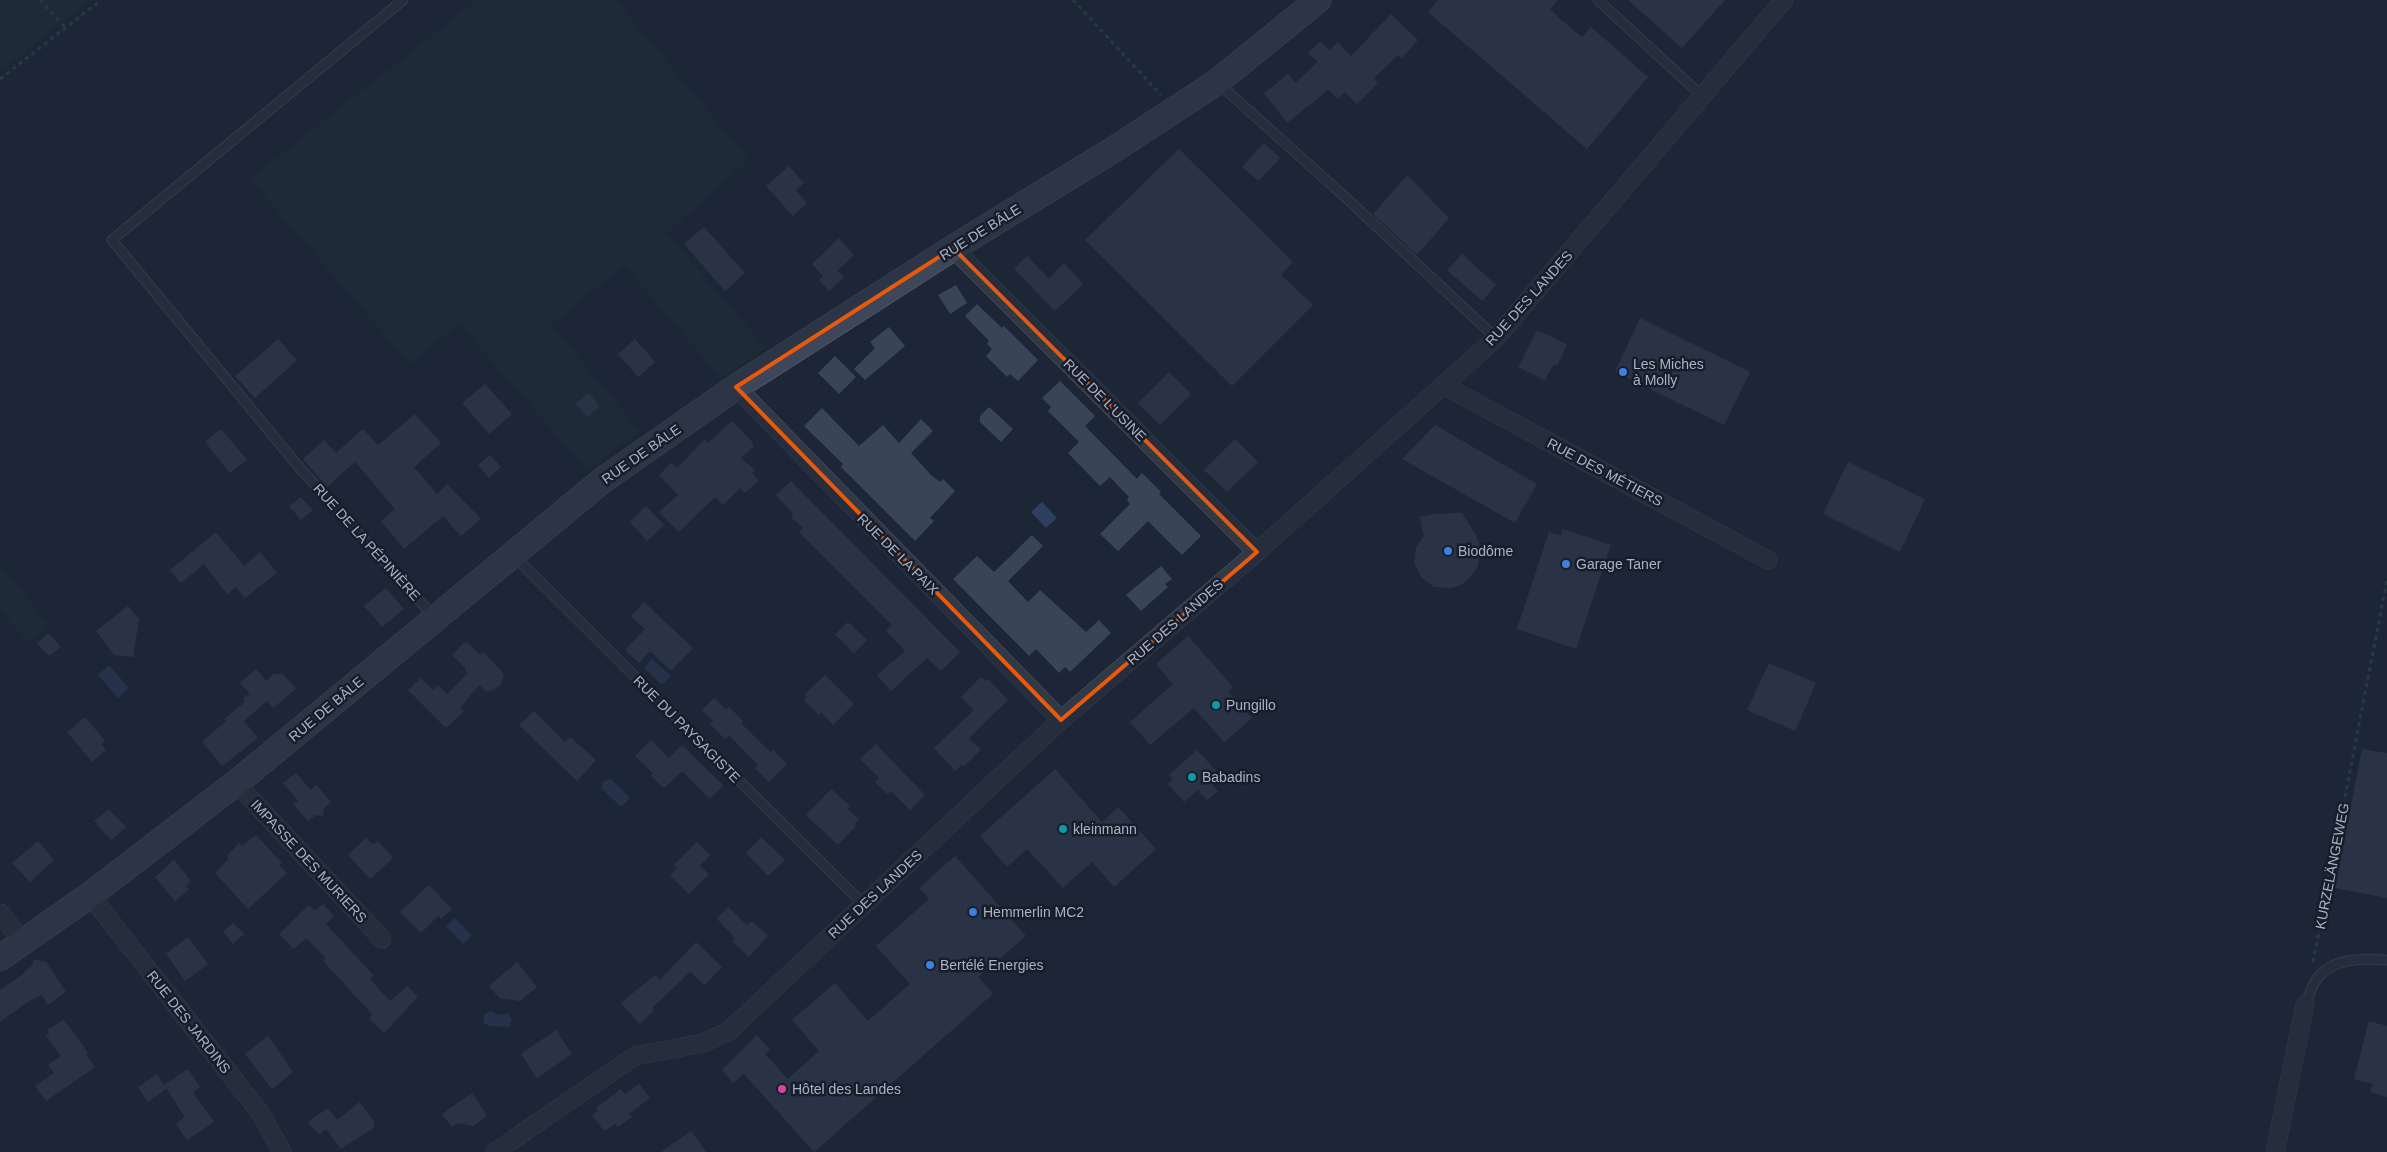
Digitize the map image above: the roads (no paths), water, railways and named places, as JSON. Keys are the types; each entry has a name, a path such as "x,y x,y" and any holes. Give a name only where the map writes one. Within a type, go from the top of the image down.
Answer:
{"street":[{"name":"RUE DE BÂLE","path":"0,958 90,894 236,784 603,480 736,387 1217,82 1318,0"},
{"name":"RUE DES LANDES","path":"495,1152 635,1056 703,1042 728,1031 1061,720 1257,552 1496,338 1784,0"},
{"name":"RUE DE L'USINE","path":"954,248 1257,552"},
{"name":"RUE DES MÉTIERS","path":"1443,385 1768,560"},
{"name":"RUE DE LA PAIX","path":"736,387 1061,720"},
{"name":"IMPASSE DES MURIERS","path":"236,784 382,939"},
{"name":"RUE DES JARDINS","path":"90,894 261,1114 282,1152"},
{"path":"0,913 23,942"},
{"path":"2275,1152 2305,1005"}],"lane":[{"name":"RUE DE LA PÉPINIÈRE","path":"403,0 112,240 298,466 436,618"},
{"path":"1598,0 1702,96"},
{"path":"1217,82 1343,194 1496,338"},
{"name":"RUE DU PAYSAGISTE","path":"512,554 863,904"},
{"path":"2305,1005 2316,979 2329,969 2347,960 2360,958 2385,960"}],"water":[{"path":"1042,502 1057,518 1046,528 1031,512"},
{"path":"652,659 671,676 662,685 644,668"},
{"path":"109,665 129,688 118,698 98,675"},
{"path":"611,779 630,798 621,807 601,788 603,782"},
{"path":"455,918 472,936 463,944 446,926"},
{"path":"490,1011 498,1015 508,1013 512,1020 509,1027 489,1026 484,1023 484,1015"}],"place":[{"name":"Les Miches à Molly","path":"1623,372"},
{"name":"Biodôme","path":"1448,551"},
{"name":"Garage Taner","path":"1566,564"},
{"name":"Pungillo","path":"1216,705"},
{"name":"Babadins","path":"1192,777"},
{"name":"kleinmann","path":"1063,829"},
{"name":"Hemmerlin MC2","path":"973,912"},
{"name":"Bertélé Energies","path":"930,965"},
{"name":"Hôtel des Landes","path":"782,1089"}]}
